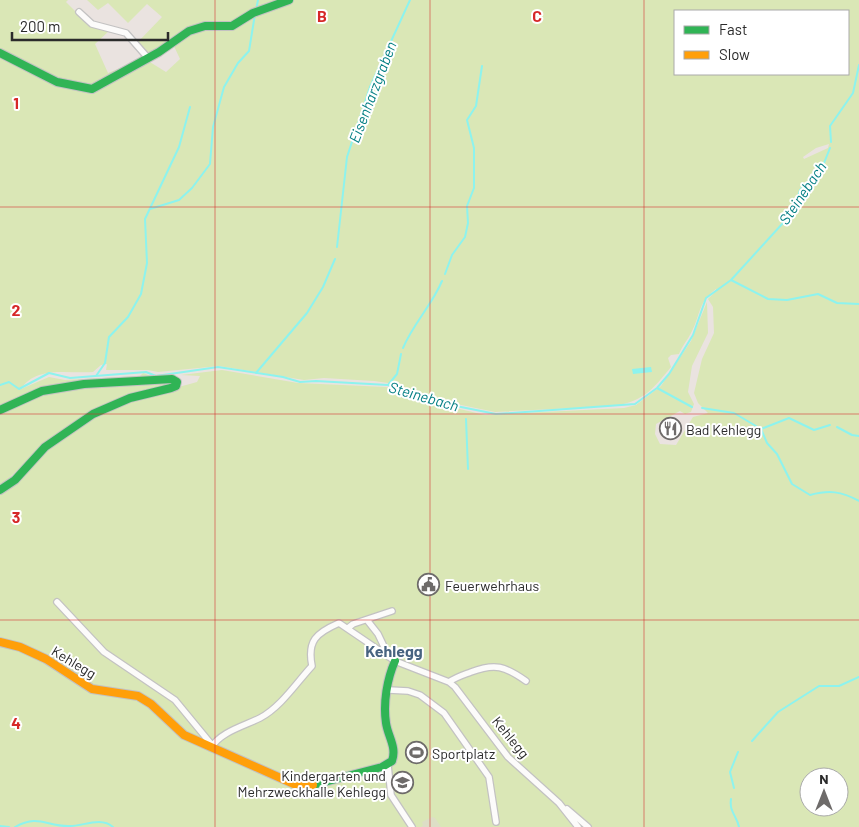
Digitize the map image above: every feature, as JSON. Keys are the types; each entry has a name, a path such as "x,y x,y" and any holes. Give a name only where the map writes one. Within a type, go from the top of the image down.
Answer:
{"street":[{"path":"0,53 57,82 92,89 112,76 148,58 189,31 205,26 232,26 256,11 289,0"},
{"path":"79,12 92,24 126,33 148,58"},
{"path":"0,410 42,391 84,384 172,379 177,382 176,386 171,388 130,398 94,414 45,447 14,480 0,490"},
{"name":"Kehlegg","path":"57,602 104,652 175,700 212,747"},
{"path":"212,747 233,730 262,717 286,695 312,666 310,650 320,633 339,623 348,628 392,611"},
{"path":"367,620 378,634 392,659 386,726 395,750 392,761 388,765 391,795 412,827"},
{"name":"Kehlegg","path":"348,628 365,642 392,659 449,682 460,692 508,757 588,827"},
{"name":"Kehlegg","path":"0,642 20,647 46,659 92,689 138,696 150,704 177,731 288,782 304,786 388,765"},
{"path":"449,682 455,677 487,666 498,666 514,672 526,681"},
{"path":"388,690 408,691 420,695 444,713 489,777 496,822"},
{"name":"Kehlegg","path":"559,803 578,827"}],"green space":[{"path":"0,0 68,0 66,2 89,25 109,31 95,44 108,73 130,64 134,65 145,59 166,72 180,59 173,44 151,59 137,43 162,17 147,4 128,23 108,3 98,10 87,0 859,0 859,827 0,827 0,492 40,455 69,432 100,413 116,406 197,382 200,376 181,375 222,370 298,383 386,387 426,401 485,415 624,408 636,405 661,386 691,341 707,302 708,333 692,366 688,392 694,404 691,412 685,414 680,411 656,424 655,434 660,444 676,445 693,417 708,413 698,403 694,393 702,359 714,333 713,307 708,299 716,289 702,304 694,327 679,354 671,355 668,358 671,367 659,382 647,393 633,401 614,406 495,412 437,400 395,384 324,378 304,380 219,366 158,372 148,370 106,370 107,364 101,365 93,372 54,372 35,376 27,381 21,389 49,377 65,380 140,376 143,373 170,383 170,385 120,398 93,412 29,459 0,487","holes":["829,144 828,148 804,159 803,157 816,148"]},
{"name":"Sportplatz","path":"424,747 426,756 409,760 407,751"},
{"path":"432,817 435,818 441,827 421,827 423,825 422,822"}],"water":[{"path":"651,367 652,372 633,374 632,369"}],"waterway":[{"path":"256,10 258,0"},
{"name":"Eisenharzgraben","path":"337,247 347,157 370,87 410,0"},
{"path":"150,209 179,200 192,188 210,164 213,127 224,87 238,63 249,51 255,14"},
{"name":"Steinebach","path":"831,142 830,126 853,93 859,65"},
{"path":"445,274 452,255 465,237 468,223 467,206 474,188 474,148 467,120 476,106 482,66"},
{"path":"96,376 105,363 109,337 128,317 141,294 147,263 145,219 179,147 190,107"},
{"name":"Steinebach","path":"0,385 9,382 19,389 49,373 70,378 146,372 156,376 218,367 283,377 300,382 316,381 388,385 431,401 496,414 635,404 657,388 669,374 693,335 706,298 731,280 793,212 800,190 822,168 830,148"},
{"name":"Eisenharzgraben","path":"256,373 307,313 323,287 335,259"},
{"name":"Steinebach","path":"731,280 768,299 787,300 818,294 837,303 859,304"},
{"path":"403,348 442,281"},
{"path":"388,385 397,374 401,354"},
{"path":"657,388 692,407"},
{"path":"702,408 734,413 761,429 789,418 814,430 830,425"},
{"path":"466,419 468,469"},
{"path":"837,427 852,435 859,436"},
{"path":"761,429 767,443 777,454 792,484 810,495 835,492 859,501"},
{"path":"752,741 778,712 819,686 839,686 859,677"},
{"path":"734,788 730,772 738,752"},
{"path":"731,799 732,811 739,827"},
{"path":"15,827 30,821 60,826 102,822 113,827"},
{"path":"0,826 9,827"}],"traffic: fast":[{"path":"0,53 57,82 92,89 159,52 189,31 205,26 232,26 253,13 289,0"},
{"path":"0,410 42,391 84,384 172,379 177,382 176,386 171,388 130,398 93,414 45,447 15,480 0,490"},
{"path":"313,785 382,767 392,761 393,747 386,723 385,699 395,661"}],"traffic: slow":[{"path":"0,642 20,647 46,659 92,689 138,696 151,704 184,735 294,784 313,785"}],"place":[{"name":"Bad Kehlegg","path":"670,429"},
{"name":"Feuerwehrhaus","path":"429,585"},
{"name":"Sportplatz","path":"416,753"},
{"name":"Kindergarten und Mehrzweckhalle Kehlegg","path":"402,783"}],"district":[{"name":"Kehlegg","path":"394,650"}]}
